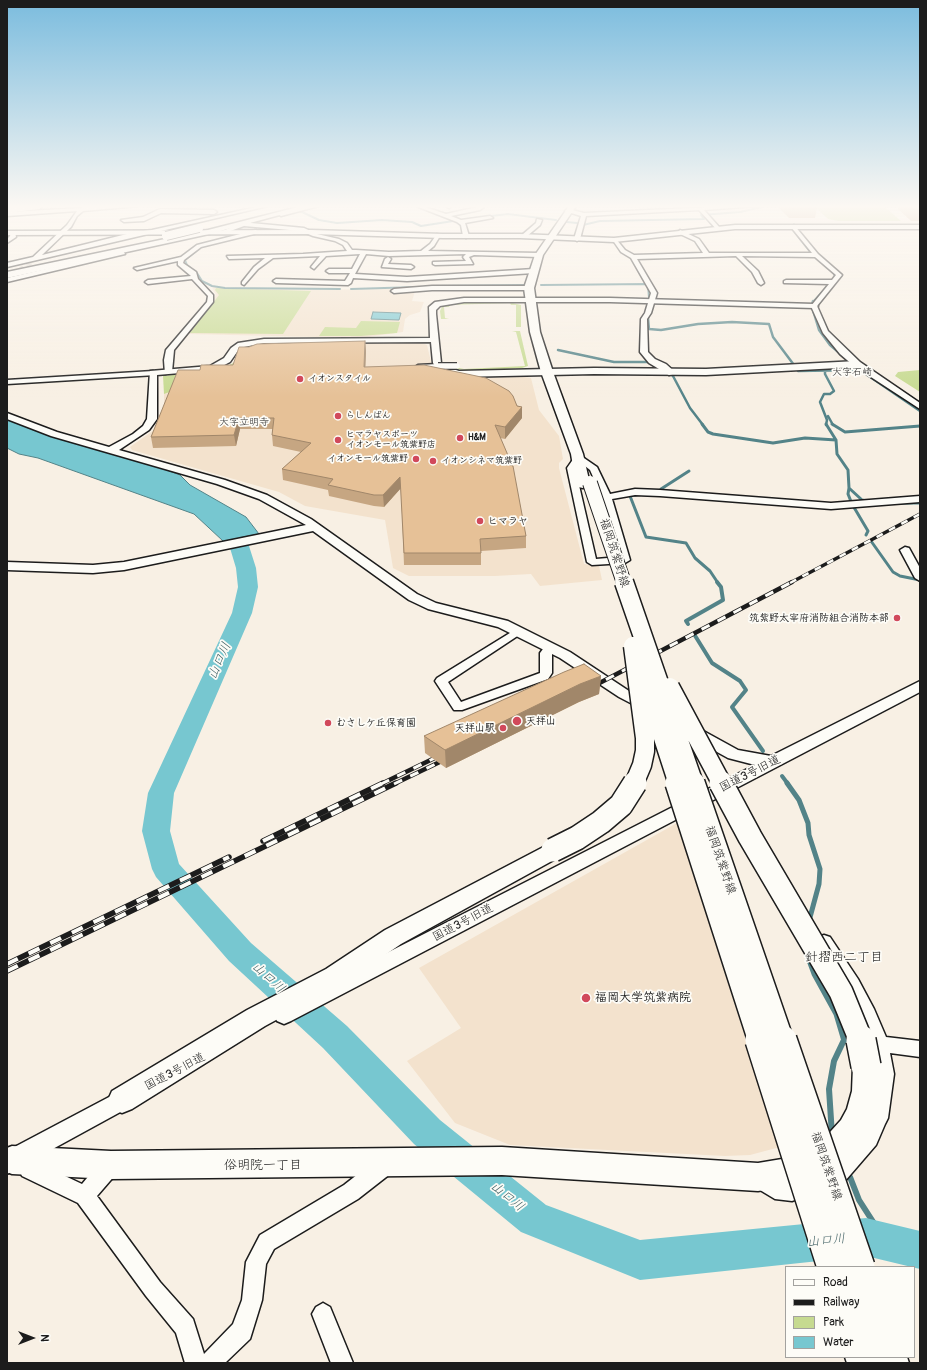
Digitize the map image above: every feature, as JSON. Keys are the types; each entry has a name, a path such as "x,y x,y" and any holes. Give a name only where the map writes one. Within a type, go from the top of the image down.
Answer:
{"main road":[{"path":"8,276 29,270"},
{"path":"8,276 32,270"},
{"path":"8,276 37,270"},
{"name":"福岡筑紫野線","path":"534,271 529,288 535,332 547,372 634,615 860,1266"},
{"name":"福岡筑紫野線","path":"587,484 607,569 664,739 832,1266"},
{"path":"9,1161 111,1165 502,1161 758,1177 783,1173 831,1152 851,1130 860,1113 865,1091 866,1066 857,1028 841,992 750,837 675,698 634,615"},
{"path":"122,1100 260,1021 331,985 393,937 577,838 601,822 621,805 635,783 642,765 645,751 645,738 633,646"}],"street":[{"path":"168,372 170,350 210,302 212,296 195,278 194,273 189,270"},
{"path":"244,283 254,270"},
{"path":"328,270 407,280 534,271"},
{"path":"276,281 346,285 354,270"},
{"path":"641,270 654,293 648,313 644,318 644,352 652,361 663,366 672,373"},
{"path":"754,270 761,283"},
{"path":"814,306 838,278 837,273 833,270"},
{"path":"376,286 381,277"},
{"path":"148,282 195,278"},
{"path":"786,282 834,282"},
{"path":"394,291 432,288 529,288"},
{"path":"814,306 651,301 531,300 454,301 438,304 432,310 437,363 441,368 449,372 468,374 547,372 672,373 857,364"},
{"path":"814,306 824,332 843,352 857,364 920,408"},
{"path":"7,382 212,368 227,360 234,350 241,345 258,342 434,340"},
{"path":"414,367 457,366"},
{"path":"111,450 136,436 146,428 152,419 153,373"},
{"path":"7,416 54,434 214,480 279,504 413,597 432,606 503,624 550,647 624,694 733,754 752,759 774,762"},
{"path":"578,458 594,469 607,497 625,560 592,562 571,468 578,458"},
{"path":"607,497 635,492 838,506 920,499"},
{"path":"7,566 101,569 147,563 314,527"},
{"path":"905,550 920,578"},
{"path":"518,631 441,681 458,707 544,676 546,673 546,653 550,647"},
{"name":"国道3号旧道","path":"331,985 729,785 920,686"},
{"path":"729,785 798,903 852,984 868,1014 880,1044 885,1074 879,1118 869,1138 857,1154 838,1174 792,1191 775,1189 758,1177"},
{"path":"880,1044 920,1049"},
{"path":"9,1161 122,1100"},
{"path":"9,1161 85,1196 153,1289 185,1327 196,1363"},
{"path":"210,1363 242,1331 252,1300 256,1262 267,1242 351,1192 396,1162"},
{"path":"85,1196 111,1165"},
{"path":"323,1314 342,1363"}],"shaded area":[{"path":"212,287 320,290 416,288 412,301 424,302 420,312 410,315 405,319 403,332 361,338 187,334 216,295"},
{"name":"イオンモール筑紫野","path":"269,343 422,343 427,345 433,370 474,378 531,378 539,410 559,436 563,459 559,463 559,468 584,564 599,566 602,580 540,586 531,574 495,576 409,576 393,568 385,520 305,506 279,492 132,450 130,447 157,428 164,411 164,377 227,367"},
{"name":"福岡大学筑紫病院","path":"677,823 780,1147 750,1155 725,1156 510,1145 455,1123 407,1061 461,1028 419,968"}],"green space":[{"path":"216,288 311,291 283,334 190,333 219,295 215,290"},
{"path":"463,302 513,303 521,305 521,327 516,327 516,305 511,305 510,303 450,305 449,307 444,307 445,318 449,319 441,319 440,311 442,307 450,303"},
{"path":"361,321 400,322 397,333 361,336 319,336 325,327 356,328"},
{"path":"512,331 520,331 528,366 522,368 476,371 457,369 454,367 464,369 525,366 516,332"},
{"path":"270,343 233,368 164,394 163,376 204,372 226,367 233,363 248,347"},
{"path":"920,370 920,392 895,376 898,372"}],"water":[{"path":"373,312 401,313 399,320 371,319"},
{"path":"7,419 34,430 154,465 180,475 190,485 246,517 259,534 223,541 194,514 38,458 19,454 7,448"}],"building":[{"name":"イオンモール筑紫野","path":"365,341 364,367 424,365 486,378 509,391 517,406 522,407 505,427 495,425 507,453 510,465 513,466 526,536 480,539 481,553 404,553 400,477 383,495 374,495 328,485 333,479 282,469 311,443 272,435 274,418 239,418 234,435 151,437 178,370 200,370 201,365 233,365 239,347 249,347 257,344"},
{"path":"584,664 601,676 580,684 445,750 424,736 564,672"}],"waterway":[{"path":"193,270 202,281 212,286 225,288 340,289"},
{"path":"813,302 835,278 834,273 830,270"},
{"path":"541,285 648,284 649,298"},
{"path":"431,286 524,285"},
{"path":"351,289 418,287"},
{"path":"812,307 819,330 830,345 843,356"},
{"path":"648,318 649,329 661,330 698,324 732,322 769,324 773,337 794,365"},
{"path":"558,350 614,362 653,362"},
{"path":"797,369 798,371 825,371"},
{"path":"825,371 860,370 920,411"},
{"path":"825,371 825,374 834,391 830,394 824,394 820,402 827,420 826,424"},
{"path":"669,372 673,376 690,408 703,425"},
{"path":"828,416 833,424"},
{"path":"702,424 708,432 713,434 773,443 805,438 836,440"},
{"path":"826,424 836,440"},
{"path":"833,424 845,432 920,426"},
{"path":"836,440 837,454 848,470 849,488"},
{"path":"661,489 689,471"},
{"path":"849,488 862,500 869,502"},
{"path":"849,488 848,494 852,504 868,531 866,535"},
{"path":"640,494 630,496 646,537 686,543 695,558 710,571 718,583"},
{"path":"901,503 920,503"},
{"name":"山口川","path":"217,524 239,546 246,568 248,587 242,613 161,793 156,831 166,869 240,952 335,1037 427,1132 534,1219 640,1260 866,1237 920,1250"},
{"path":"871,541 893,572 900,576 920,580"},
{"path":"688,624 686,621 723,600 721,587 717,582"},
{"path":"694,634 712,663 740,681 746,690 732,707 763,751"},
{"path":"782,776 788,784"},
{"path":"787,783 799,800 808,823 809,835 820,869 819,884 809,921"},
{"path":"807,955 814,974 836,1014 844,1040"},
{"path":"832,1135 829,1089 834,1061 844,1040"},
{"path":"850,1177 859,1200 877,1228 891,1243"}],"tunnel":[{"path":"13,276 21,270"}],"railway":[{"path":"790,583 920,514"},
{"path":"590,688 792,582"},
{"path":"381,784 443,754"},
{"path":"394,784 448,758"},
{"path":"263,841 383,783"},
{"path":"7,971 396,783"},
{"path":"7,964 229,857"}],"place":[{"name":"イオンスタイル","path":"300,379"},
{"name":"らしんばん","path":"338,416"},
{"name":"H&M","path":"460,438"},
{"name":"ヒマラヤスポーツ イオンモール筑紫野店","path":"338,440"},
{"name":"イオンモール筑紫野","path":"416,459"},
{"name":"イオンシネマ筑紫野","path":"433,461"},
{"name":"ヒマラヤ","path":"480,521"},
{"name":"筑紫野太宰府消防組合消防本部","path":"897,618"},
{"name":"天拝山","path":"517,721"},
{"name":"むさしケ丘保育園","path":"328,723"},
{"name":"天拝山駅","path":"503,728"},
{"name":"福岡大学筑紫病院","path":"586,998"}],"district":[{"name":"大字石崎","path":"852,372"},
{"name":"大字立明寺","path":"244,422"},
{"name":"針摺西二丁目","path":"844,958"},
{"name":"俗明院一丁目","path":"263,1166"}]}
